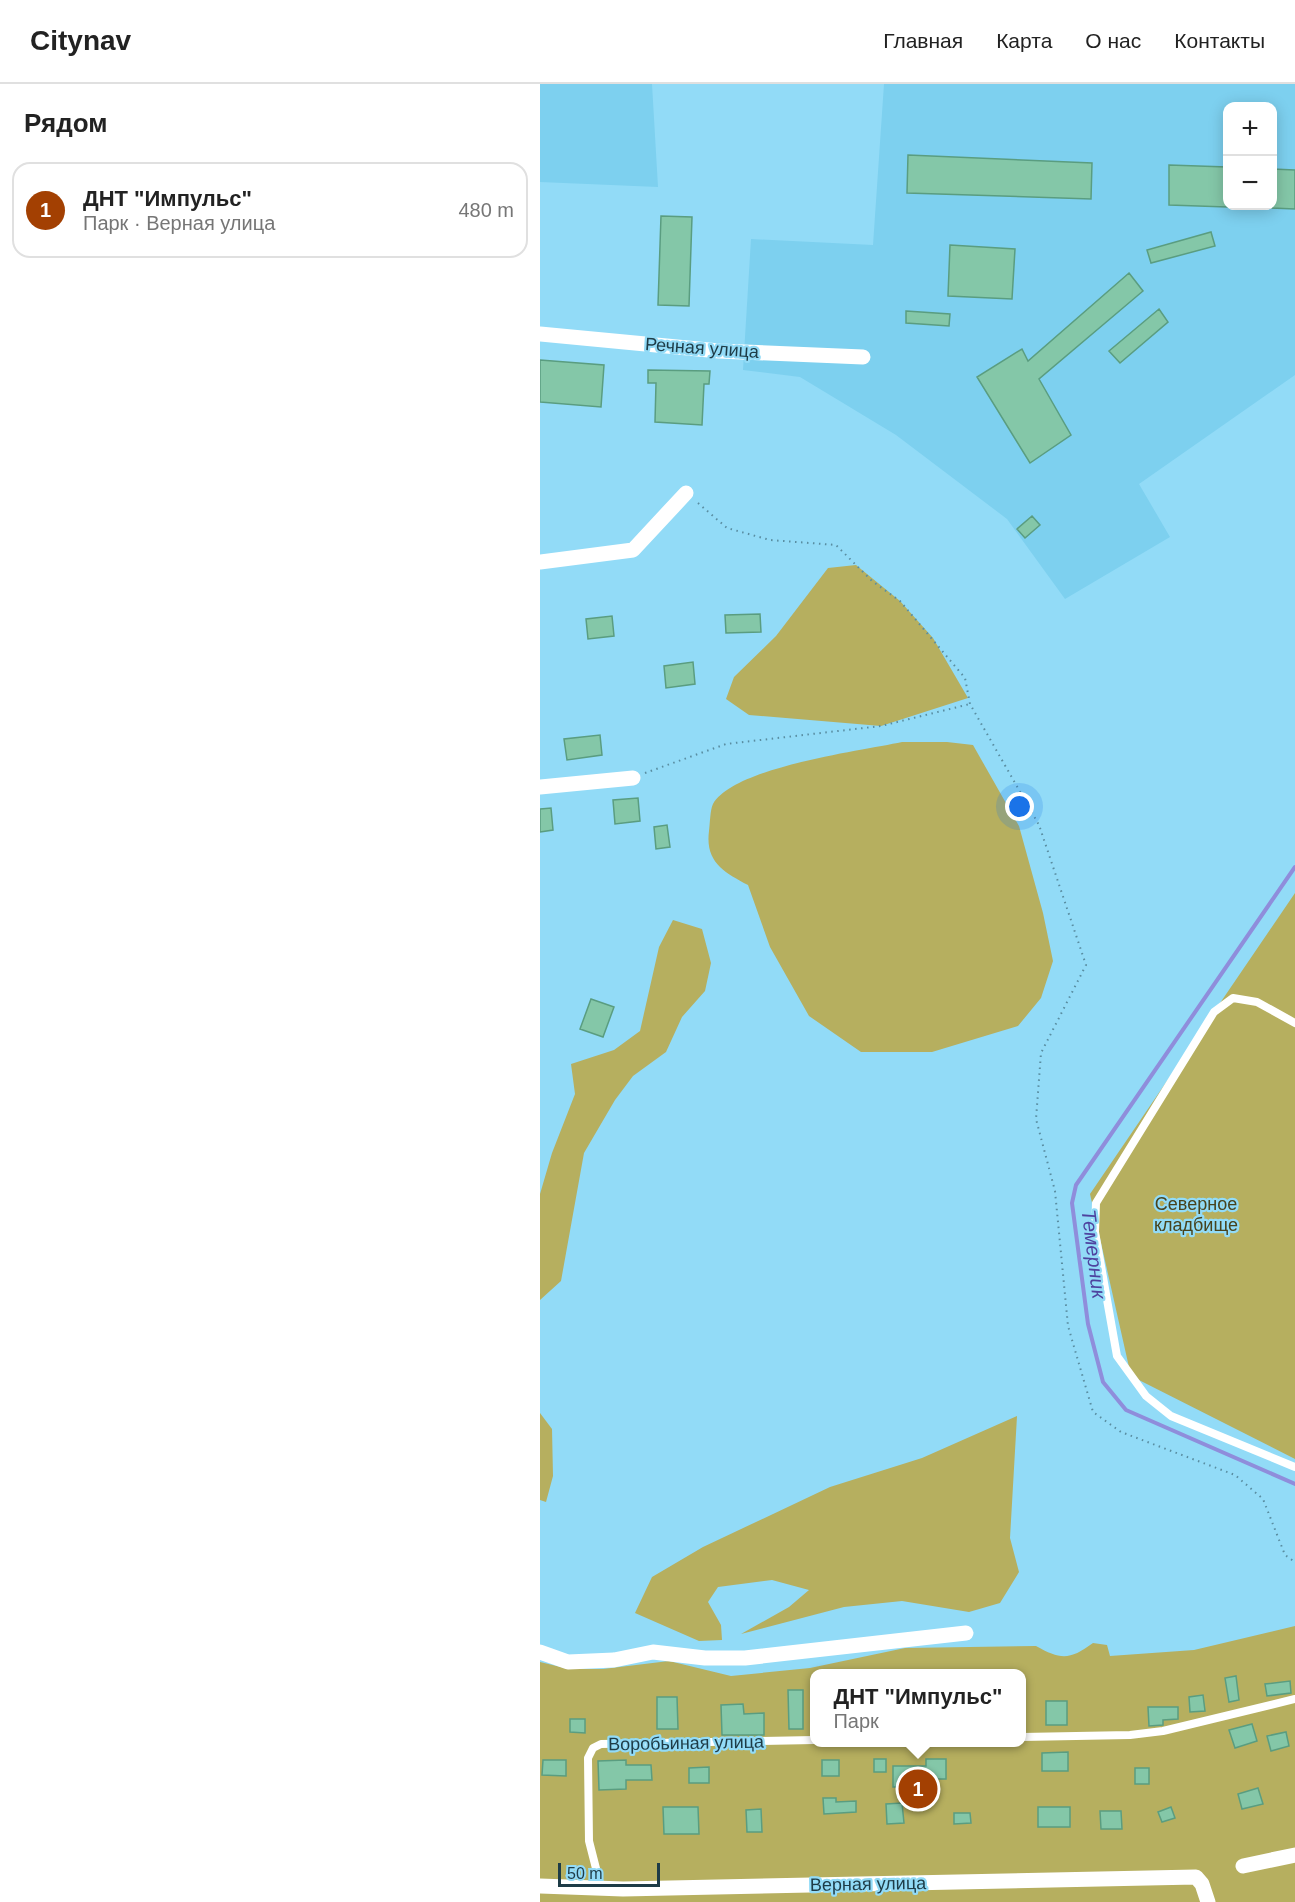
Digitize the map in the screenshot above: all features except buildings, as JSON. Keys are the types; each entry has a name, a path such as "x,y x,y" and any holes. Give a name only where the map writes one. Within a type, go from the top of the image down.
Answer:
{"street":[{"name":"Речная улица","path":"540,334 719,351 863,357"},
{"path":"540,562 633,550 686,493"},
{"path":"540,787 633,778"},
{"path":"540,1652 568,1662 578,1663 653,1652 705,1658 745,1658 966,1633"},
{"path":"1243,1866 1295,1855"},
{"name":"Верная улица","path":"540,1886 601,1888 621,1896 1196,1877 1202,1884 1208,1902"}],"lane":[{"path":"1295,1023 1257,1002 1233,998 1214,1012 1096,1203 1095,1232 1117,1356 1146,1396 1171,1416 1295,1467"},
{"path":"1026,1737 1130,1735 1163,1731 1295,1699"},
{"name":"Воробьиная улица","path":"601,1888 589,1841 588,1758 593,1748 601,1744 810,1740"}],"path":[{"path":"686,493 727,528 770,540 836,544 920,622 965,678 970,704 1039,825 1086,965 1041,1053 1036,1119 1055,1191 1068,1326 1093,1412 1121,1432 1235,1475 1263,1499 1284,1555 1295,1562"},
{"path":"633,778 726,744 881,726 970,704"}],"shaded area":[{"path":"540,84 652,84 658,187 540,182"},
{"path":"884,84 1295,84 1295,375 1139,484 1170,537 1065,599 1007,519 896,435 800,377 743,370 751,239 873,245"}],"green space":[{"path":"856,565 900,601 933,638 968,698 881,726 749,715 726,699 734,677 776,636 828,568"},
{"path":"902,742 947,742 973,745 1019,826 1043,913 1053,961 1041,998 1018,1026 932,1052 861,1052 809,1016 770,947 748,885 724,870 713,858 709,842 711,813 713,804 725,791 771,770"},
{"name":"Северное кладбище","path":"1295,893 1295,1459 1131,1376 1090,1194"},
{"path":"673,920 702,929 711,963 705,991 682,1017 666,1052 633,1076 615,1100 584,1153 561,1281 540,1300 540,1194 552,1153 575,1094 571,1064 614,1050 640,1031 659,947"},
{"path":"540,1413 552,1429 553,1476 546,1502 540,1500"},
{"path":"1017,1416 1010,1538 1019,1572 1000,1603 969,1612 902,1601 844,1607 741,1634 789,1607 809,1590 772,1580 718,1587 708,1602 721,1625 722,1640 699,1641 635,1613 652,1577 703,1547 830,1487 922,1458"},
{"path":"1295,1626 1295,1902 540,1902 540,1662 569,1669 603,1669 669,1661 731,1676 810,1668 905,1648 1036,1646 1052,1654 1065,1656 1078,1653 1093,1643 1107,1645 1110,1656 1194,1650"}],"waterway":[{"name":"Темерник","path":"1295,867 1076,1185 1072,1203 1088,1324 1103,1382 1126,1410 1295,1484"}],"place":[{"name":"ДНТ \"Импульс\"","path":"918,1789"}]}
